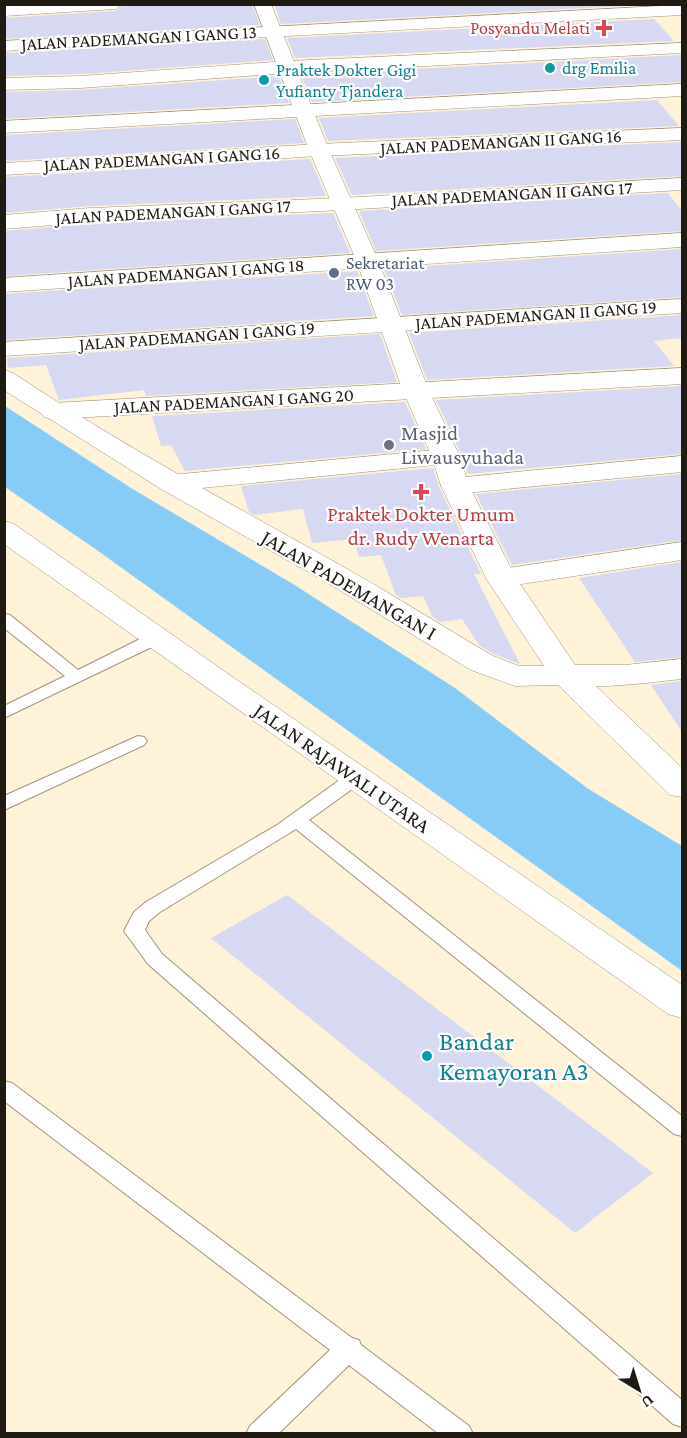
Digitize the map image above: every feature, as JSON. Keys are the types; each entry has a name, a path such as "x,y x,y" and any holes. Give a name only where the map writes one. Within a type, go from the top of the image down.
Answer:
{"street":[{"path":"4,11 115,4"},
{"path":"262,4 303,109 329,149 342,204 367,260 416,391 446,457 455,486 501,578 576,686 682,787"},
{"name":"JALAN PADEMANGAN I GANG 13","path":"4,46 682,10"},
{"path":"4,84 81,82 288,67 682,48"},
{"path":"4,127 682,90"},
{"name":"JALAN PADEMANGAN II GANG 16","path":"329,149 682,134"},
{"name":"JALAN PADEMANGAN I GANG 16","path":"4,169 329,149"},
{"name":"JALAN PADEMANGAN II GANG 17","path":"342,204 682,184"},
{"name":"JALAN PADEMANGAN I GANG 17","path":"4,222 90,215 342,204"},
{"name":"JALAN PADEMANGAN I GANG 18","path":"4,285 682,240"},
{"name":"JALAN PADEMANGAN II GANG 19","path":"390,323 682,306"},
{"name":"JALAN PADEMANGAN I GANG 19","path":"4,349 390,323"},
{"name":"JALAN PADEMANGAN I GANG 20","path":"53,411 682,376"},
{"name":"JALAN PADEMANGAN I","path":"4,378 53,411 171,483 332,573 482,663 515,676 576,686 625,675 682,669"},
{"path":"171,483 446,457"},
{"path":"455,486 682,464"},
{"name":"JALAN RAJAWALI UTARA","path":"4,530 355,778 682,1004"},
{"path":"501,578 682,551"}],"lane":[{"path":"4,619 77,677"},
{"path":"4,713 156,638"},
{"path":"4,804 138,741"},
{"path":"355,778 297,820 153,907 141,917 134,931 155,959 682,1416"},
{"path":"297,820 682,1128"},
{"path":"4,1089 350,1348 460,1434"},
{"path":"259,1434 350,1348"}],"water":[{"path":"5,406 131,488 293,584 455,688 587,788 682,846 682,971 94,548 5,487"}],"building":[{"path":"125,4 252,4 260,25 4,39 4,18 115,11"},
{"path":"274,4 642,4 642,5 281,24"},
{"path":"654,19 674,41 295,58 287,38"},
{"path":"265,39 273,60 81,74 4,76 4,53"},
{"path":"682,55 682,82 312,102 301,75"},
{"path":"279,76 289,103 4,119 4,92 81,90"},
{"path":"657,100 679,126 328,141 319,118"},
{"path":"295,119 304,143 4,161 4,135"},
{"path":"682,142 682,176 352,195 335,158"},
{"path":"310,159 326,196 90,206 4,213 4,177"},
{"path":"668,193 682,211 682,231 376,251 359,211"},
{"path":"333,213 350,253 4,276 4,231 90,224"},
{"path":"682,249 682,297 402,315 384,269"},
{"path":"357,271 374,316 4,340 4,294"},
{"path":"682,315 682,338 654,341 674,366 427,380 409,333"},
{"path":"380,334 397,382 146,396 144,390 59,400 46,365 8,368 7,358"},
{"path":"682,386 682,454 468,474 436,400"},
{"path":"405,402 426,449 185,471 171,445 161,446 152,416"},
{"path":"433,468 439,487 481,574 474,574 520,664 494,654 479,645 462,619 440,622 432,616 423,596 402,598 396,595 381,555 359,557 353,539 312,543 303,509 254,515 249,512 241,486"},
{"path":"682,474 682,540 512,565 476,494"},
{"path":"682,562 682,657 635,662 579,578"},
{"path":"682,681 682,732 651,685"},
{"name":"Bandar Kemayoran A3","path":"287,895 653,1173 575,1233 211,938"}],"place":[{"name":"Posyandu Melati","path":"604,28"},
{"name":"drg Emilia","path":"550,68"},
{"name":"Praktek Dokter Gigi Yufianty Tjandera","path":"264,80"},
{"name":"Sekretariat RW 03","path":"334,273"},
{"name":"Masjid Liwausyuhada","path":"389,445"},
{"name":"Praktek Dokter Umum dr. Rudy Wenarta","path":"421,492"},
{"name":"Bandar Kemayoran A3","path":"427,1056"}]}
